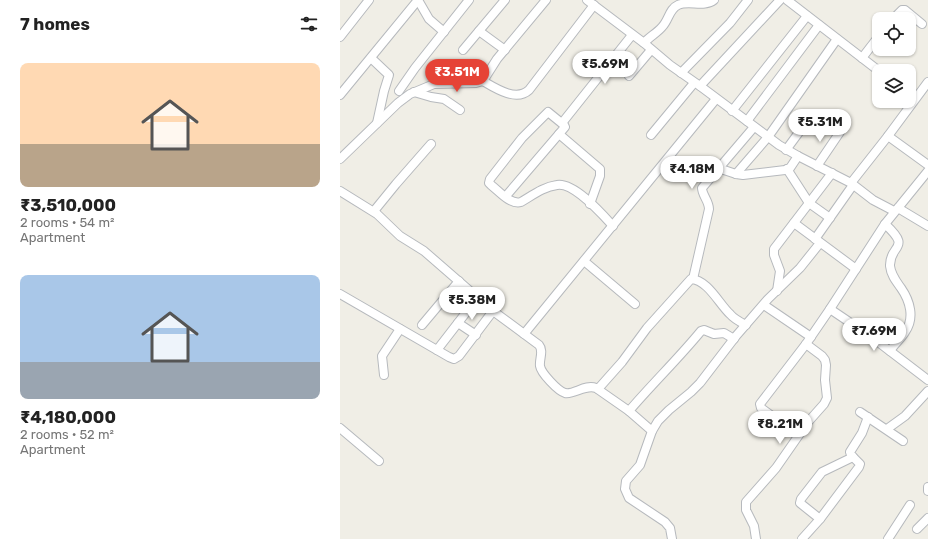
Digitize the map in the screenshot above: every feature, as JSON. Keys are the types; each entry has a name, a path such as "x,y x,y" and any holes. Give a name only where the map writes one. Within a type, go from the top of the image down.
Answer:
{"street":[{"path":"340,36 369,0"},
{"path":"340,95 418,0 426,15 444,32"},
{"path":"399,91 415,68 469,0"},
{"path":"463,50 505,0"},
{"path":"340,159 398,103 412,93 434,84 476,83 482,81 546,0"},
{"path":"587,0 681,73 786,150 852,184 873,200 928,226"},
{"path":"644,43 663,26 671,10 677,5 682,3 710,3 714,0"},
{"path":"681,73 730,23 748,0"},
{"path":"651,135 697,85 780,0"},
{"path":"786,0 872,66"},
{"path":"482,81 495,89 509,93 520,94 526,92 594,5"},
{"path":"732,110 807,16"},
{"path":"916,19 922,24"},
{"path":"747,121 819,25"},
{"path":"479,31 505,50"},
{"path":"562,123 632,35"},
{"path":"736,174 768,137 837,39"},
{"path":"862,58 872,45"},
{"path":"629,76 651,50"},
{"path":"371,58 389,74 376,124"},
{"path":"916,92 928,82"},
{"path":"385,87 431,97 444,98 460,110"},
{"path":"524,334 716,98"},
{"path":"672,539 670,528 665,522 629,498 625,489 626,481 641,462 652,431 663,415 700,383 734,339 764,304 800,268 852,184 888,136 905,108"},
{"path":"506,196 564,127 562,123 547,112 522,138 489,183 506,196 514,202 518,203 544,189 560,184 572,189 613,226"},
{"path":"786,150 808,120"},
{"path":"693,279 709,209 708,201 702,192 702,188 754,127"},
{"path":"817,166 840,132"},
{"path":"559,134 600,169 600,176 590,204"},
{"path":"888,136 928,164"},
{"path":"374,211 431,144"},
{"path":"718,168 736,174 746,175 787,170 792,166 798,156"},
{"path":"787,170 809,203 830,218"},
{"path":"798,435 761,408 760,405 808,341 885,224 928,171"},
{"path":"777,291 780,271 773,251 832,173"},
{"path":"340,191 374,211 400,236 424,251 493,311 541,347 541,369 551,382 564,393 589,387 598,389 629,411 652,431"},
{"path":"794,223 856,269"},
{"path":"885,224 896,233 898,239 898,248 891,259 891,270 908,299 911,313 905,333 890,351"},
{"path":"584,261 635,304"},
{"path":"693,279 712,292 730,314 746,325"},
{"path":"598,389 622,362 647,328 689,280 693,279"},
{"path":"422,325 459,281"},
{"path":"340,294 400,330 449,357 456,358 476,335 493,311"},
{"path":"437,350 478,298"},
{"path":"756,539 754,526 746,510 746,502 776,468 798,435 824,404 827,395 825,384 825,360 808,341 764,304"},
{"path":"830,309 928,380"},
{"path":"458,323 476,335"},
{"path":"384,375 382,356 400,330"},
{"path":"629,411 646,391 677,360 701,331 704,330 714,334 724,333 734,339"},
{"path":"887,430 905,416 928,391"},
{"path":"860,412 903,441"},
{"path":"802,539 820,519 859,467 860,464 850,454 862,433 868,418"},
{"path":"340,428 379,461"},
{"path":"820,519 802,504 800,500 822,472 853,457"},
{"path":"888,539 910,505"},
{"path":"917,529 928,518"}]}
